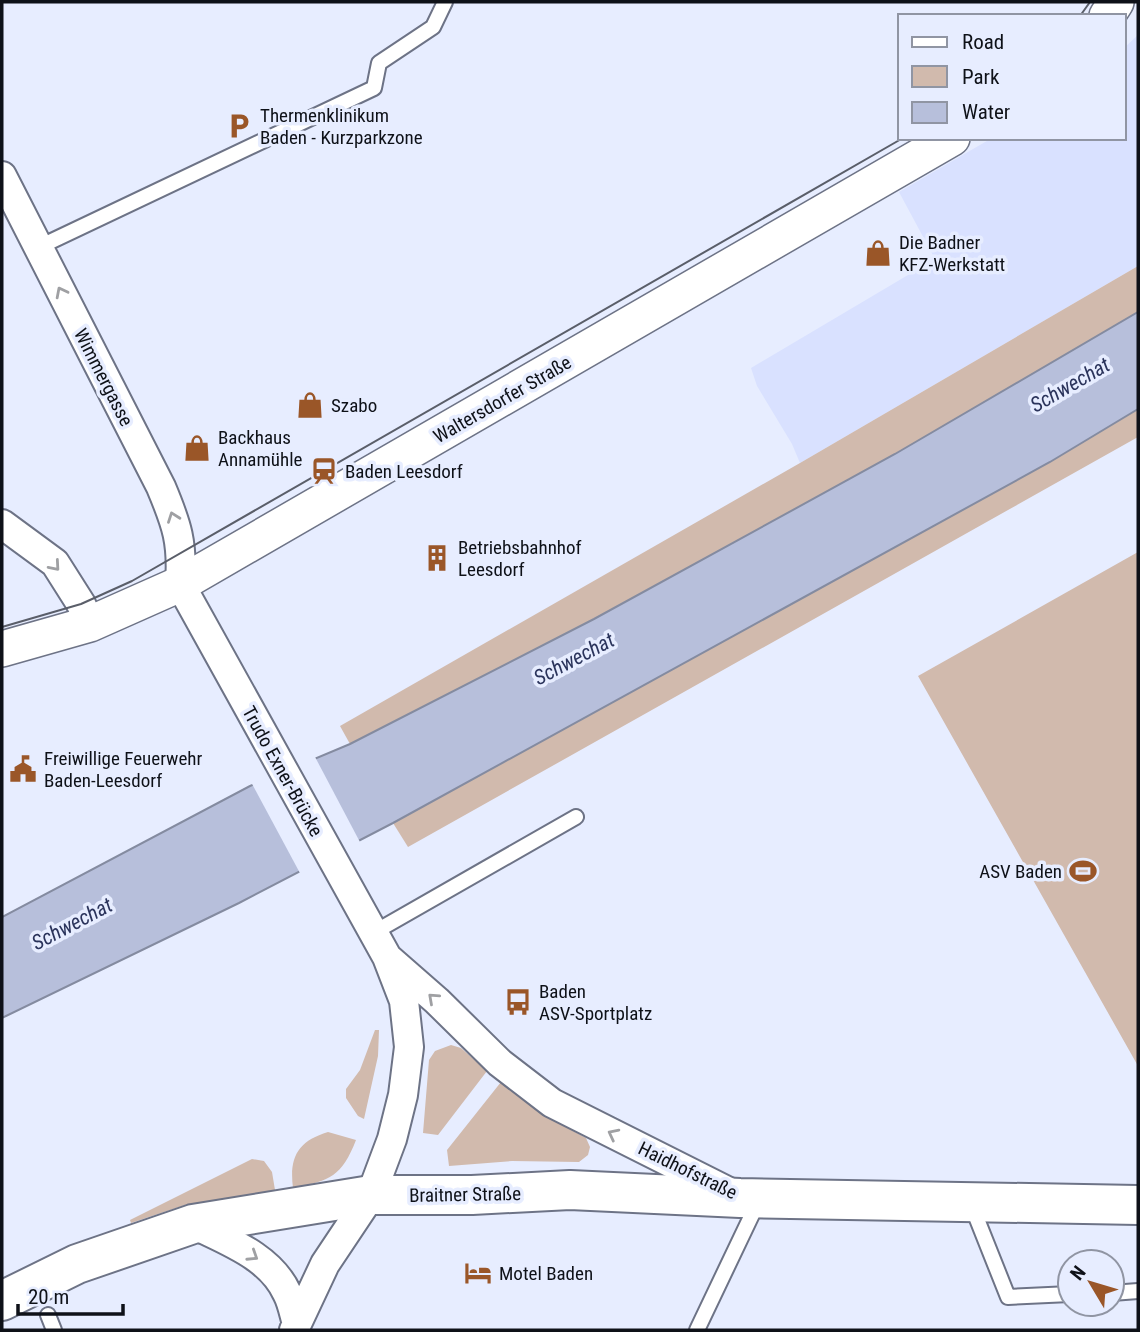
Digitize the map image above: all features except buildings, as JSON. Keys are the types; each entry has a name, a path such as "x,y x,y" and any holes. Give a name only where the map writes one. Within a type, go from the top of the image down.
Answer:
{"main road":[{"name":"Braitner Straße","path":"2,1301 77,1264 193,1224 370,1195 570,1191 750,1198"},
{"name":"Haidhofstraße","path":"750,1198 1138,1205"}],"street":[{"name":"Waltersdorfer Straße","path":"2,649 90,624 180,584 949,140"},
{"name":"Wimmergasse","path":"2,176 172,511 183,553 180,584"},
{"path":"2,523 55,563 81,604 90,624"},
{"name":"Trudo Exner-Brücke","path":"180,584 380,945"},
{"path":"296,1327 325,1264 370,1195 392,1139 403,1095 409,1047 404,1001 380,945"},
{"name":"Haidhofstraße","path":"380,945 500,1063 552,1103 750,1198"},
{"path":"193,1224 254,1255 271,1269 287,1292 296,1327"}],"lane":[{"path":"37,248 374,88 379,63 433,27 445,2"},
{"path":"380,945 576,817"},
{"path":"696,1330 750,1198"},
{"path":"970,1202 1008,1297 1056,1295"},
{"path":"48,1315 54,1330"}],"shaded area":[{"path":"1138,35 1138,266 800,463 792,444 757,386 751,368 935,259 899,192 989,140 1126,140 1126,46"}],"green space":[{"path":"1138,266 1138,312 895,454 594,619 350,744 340,726"},
{"path":"1138,409 1138,437 408,847 393,823 1050,462"},
{"name":"ASV Baden","path":"1138,552 1138,1066 918,676"},
{"path":"375,1030 379,1030 378,1056 364,1119 358,1116 346,1098 346,1089 360,1070"},
{"path":"451,1045 461,1048 487,1071 438,1135 423,1133 429,1060 435,1051"},
{"path":"501,1082 546,1116 586,1138 590,1147 588,1155 579,1162 512,1161 449,1166 447,1150"},
{"path":"328,1132 356,1140 345,1162 326,1179 293,1188 294,1159 298,1152 309,1140"},
{"path":"252,1159 264,1161 272,1172 275,1190 185,1205 131,1223 130,1220"}],"water":[{"name":"Schwechat","path":"1138,312 1138,409 1050,462 393,823 239,903 2,1018 2,917 250,786 350,744 594,619 895,454"}],"pier":[{"path":"314,755 361,844 301,875 251,782"}],"tram line":[{"path":"1081,14 1090,2"},
{"path":"2,627 81,604 132,581 900,140"}],"place":[{"name":"Thermenklinikum Baden - Kurzparkzone","path":"239,126"},
{"name":"Die Badner KFZ-Werkstatt","path":"878,253"},
{"name":"Szabo","path":"310,405"},
{"name":"Backhaus Annamühle","path":"197,448"},
{"name":"Baden Leesdorf","path":"324,471"},
{"name":"Betriebsbahnhof Leesdorf","path":"437,558"},
{"name":"Freiwillige Feuerwehr Baden-Leesdorf","path":"23,769"},
{"name":"ASV Baden","path":"1083,871"},
{"name":"Baden ASV-Sportplatz","path":"518,1002"},
{"name":"Motel Baden","path":"478,1273"}]}
